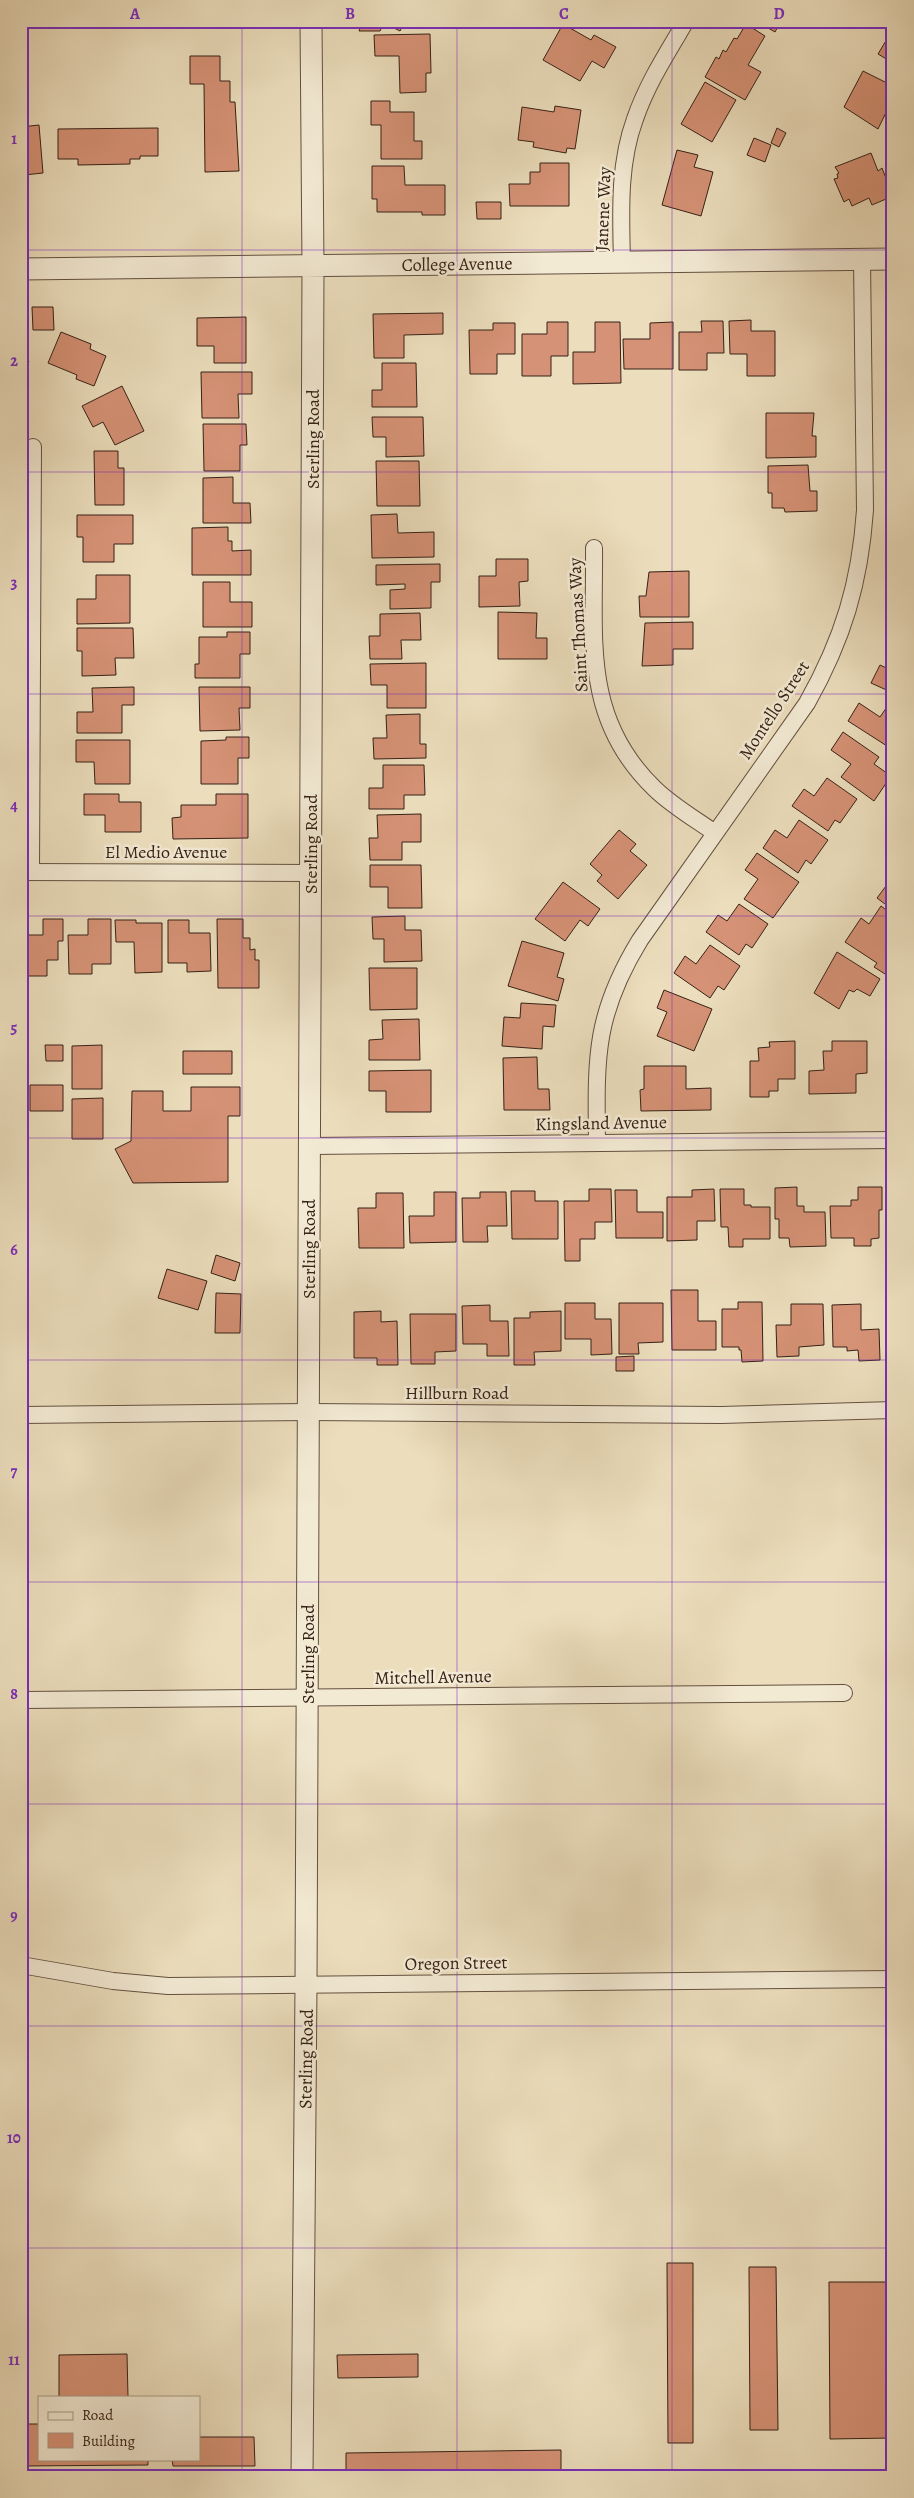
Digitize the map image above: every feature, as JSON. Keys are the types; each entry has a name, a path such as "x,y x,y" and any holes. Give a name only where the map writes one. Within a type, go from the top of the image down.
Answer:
{"street":[{"name":"Sterling Road","path":"302,2477 308,1698 313,266 311,21"},
{"name":"Janene Way","path":"622,262 621,188 625,156 634,121 648,87 686,21"},
{"name":"Montello Street","path":"596,1143 596,1066 601,1032 610,999 623,968 640,940 807,703 826,669 842,632 853,594 862,549 865,510 862,259"},
{"name":"College Avenue","path":"21,269 893,259"},
{"path":"26,872 33,447"},
{"name":"Saint Thomas Way","path":"594,548 596,661 599,691 606,717 617,742 632,765 655,790 715,833"},
{"name":"El Medio Avenue","path":"26,872 311,873"},
{"name":"Kingsland Avenue","path":"310,1146 893,1140"},
{"name":"Hillburn Road","path":"21,1415 309,1412 721,1415 893,1410"},
{"name":"Mitchell Avenue","path":"21,1700 844,1693"},
{"name":"Oregon Street","path":"21,1965 114,1981 168,1986 893,1979"}],"building":[{"path":"363,21 405,21 400,31 384,23 380,31 359,31"},
{"path":"756,21 781,21 775,32"},
{"path":"563,24 591,40 594,35 616,47 604,68 592,61 580,81 543,60"},
{"path":"746,24 765,36 748,65 761,72 745,100 705,77 716,57 719,59 723,50 726,52 734,38 737,39"},
{"path":"893,29 893,63 878,54"},
{"path":"430,34 431,73 426,73 426,92 400,93 399,56 375,56 374,35"},
{"path":"190,56 220,56 220,81 230,81 230,102 235,102 239,171 205,172 204,84 190,84"},
{"path":"863,71 893,86 893,98 878,129 844,107"},
{"path":"705,82 736,100 712,142 681,124"},
{"path":"371,101 390,101 390,112 414,112 414,141 422,141 422,159 381,159 381,125 371,125"},
{"path":"555,106 581,110 575,149 567,148 566,153 533,147 534,142 518,140 522,107 554,112"},
{"path":"39,125 43,173 24,175 25,185 21,185 21,127"},
{"path":"158,128 158,156 140,156 140,159 130,159 130,164 78,165 78,159 58,159 58,129"},
{"path":"777,128 786,133 779,147 771,143"},
{"path":"754,138 771,145 765,162 747,155"},
{"path":"677,150 698,155 694,167 713,172 701,216 662,205"},
{"path":"871,153 878,171 882,168 893,196 872,205 869,198 852,206 849,199 844,202 834,179 838,178 837,174 839,173 835,167"},
{"path":"540,163 569,163 569,206 510,206 509,184 530,184 530,172 540,172"},
{"path":"372,166 404,166 405,185 445,185 445,215 422,215 422,212 377,212 377,199 372,199"},
{"path":"476,202 501,202 501,219 477,219"},
{"path":"32,307 53,307 54,330 33,330"},
{"path":"443,313 443,334 404,335 404,358 374,358 373,314"},
{"path":"246,317 246,363 214,363 214,346 197,346 197,318"},
{"path":"751,320 751,331 775,331 775,376 747,376 747,354 730,354 729,321"},
{"path":"701,321 723,321 724,353 707,353 707,370 679,370 679,332 702,332"},
{"path":"547,322 568,322 568,356 551,356 551,376 522,376 522,334 547,334"},
{"path":"595,322 620,322 621,383 573,384 573,352 595,352"},
{"path":"673,322 673,369 624,369 623,339 650,339 650,323"},
{"path":"493,323 515,323 515,354 497,354 497,374 470,374 469,330 493,330"},
{"path":"61,332 91,344 90,349 106,356 94,386 76,379 77,375 48,363"},
{"path":"21,343 29,362 21,365"},
{"path":"382,363 416,363 417,407 372,407 372,390 382,390"},
{"path":"201,372 252,372 252,394 238,394 239,418 202,418"},
{"path":"122,386 144,431 115,445 103,422 93,427 82,406"},
{"path":"766,413 814,413 812,436 816,436 816,457 766,458"},
{"path":"372,417 423,417 424,456 386,457 386,437 373,437"},
{"path":"203,424 246,424 247,445 240,445 240,471 204,471"},
{"path":"94,451 118,451 118,468 124,468 124,505 95,505"},
{"path":"376,461 419,461 420,506 377,506"},
{"path":"808,465 810,491 817,491 817,511 785,512 784,508 772,508 772,493 768,493 768,466"},
{"path":"233,477 233,503 250,503 251,523 203,523 203,478"},
{"path":"397,514 398,533 434,532 434,557 372,558 371,515"},
{"path":"77,515 133,515 133,544 114,544 114,562 83,562 83,537 77,537"},
{"path":"228,527 228,541 232,541 232,551 251,550 251,575 192,575 192,528"},
{"path":"496,559 528,559 528,581 519,582 520,606 479,607 479,576 496,576"},
{"path":"440,564 440,582 431,582 431,608 390,609 390,590 405,589 405,584 376,585 376,565"},
{"path":"689,571 689,617 640,617 639,596 646,596 649,572"},
{"path":"96,575 130,575 130,623 77,624 77,599 96,599"},
{"path":"203,582 230,582 230,602 252,602 252,627 203,627"},
{"path":"498,612 537,613 536,638 547,638 547,659 498,659"},
{"path":"420,613 421,640 401,640 402,659 370,659 369,636 380,636 380,614"},
{"path":"693,622 693,649 673,649 673,665 642,666 645,623"},
{"path":"77,628 133,628 134,658 115,658 116,675 82,676 82,651 77,651"},
{"path":"227,632 250,632 250,654 240,654 240,678 195,678 195,664 199,664 199,637 227,637"},
{"path":"426,663 426,708 387,708 387,685 371,685 370,664"},
{"path":"880,665 893,671 893,693 871,683"},
{"path":"134,687 134,705 122,705 122,733 77,733 77,712 93,712 92,688"},
{"path":"199,687 250,687 250,708 239,708 240,730 200,731"},
{"path":"859,703 880,717 889,704 893,706 893,739 887,746 848,721"},
{"path":"420,714 420,744 426,744 426,758 374,759 373,738 387,738 386,715"},
{"path":"843,732 879,757 874,764 891,776 874,801 841,777 851,764 831,750"},
{"path":"226,737 249,737 249,758 238,758 238,784 201,784 201,741 226,740"},
{"path":"76,740 130,740 130,784 95,784 94,762 76,762"},
{"path":"383,765 424,765 425,795 404,795 404,809 369,809 369,788 383,788"},
{"path":"827,778 857,799 840,823 835,820 828,831 792,806 804,789 814,796"},
{"path":"84,794 119,794 119,802 141,802 141,832 105,832 105,815 84,815"},
{"path":"216,794 248,794 248,838 173,839 172,818 181,817 181,805 216,805"},
{"path":"421,814 421,842 402,842 402,860 370,860 369,838 378,838 377,815"},
{"path":"799,820 828,840 811,864 806,860 798,873 763,848 775,830 787,838"},
{"path":"619,830 636,844 630,851 647,865 618,899 597,881 602,875 590,864"},
{"path":"757,853 799,882 773,918 744,899 758,879 745,870"},
{"path":"370,865 421,865 422,908 388,908 388,887 370,887"},
{"path":"893,879 893,910 877,898"},
{"path":"563,882 600,909 588,926 580,920 565,941 535,919"},
{"path":"739,904 768,924 752,948 746,944 739,955 706,932 718,915 727,921"},
{"path":"881,906 893,915 893,946 890,951 893,953 893,979 874,967 877,963 845,942 861,918 869,924"},
{"path":"405,916 405,930 421,930 422,961 384,962 384,939 373,939 372,917"},
{"path":"43,919 63,919 63,941 58,941 58,960 47,960 47,976 22,976 21,935 43,935"},
{"path":"88,919 111,919 111,964 92,964 92,974 69,974 68,935 88,935"},
{"path":"217,919 243,919 243,938 250,938 250,950 255,949 255,960 259,960 259,988 218,988"},
{"path":"115,920 136,920 136,923 162,923 162,972 135,973 134,942 116,942"},
{"path":"168,920 189,920 189,933 210,933 211,971 187,972 187,963 168,963"},
{"path":"522,941 564,953 557,977 564,979 558,1001 508,986"},
{"path":"710,945 740,966 724,990 718,986 710,998 674,973 685,956 696,964"},
{"path":"837,952 880,979 870,996 857,989 854,992 849,990 839,1009 814,993"},
{"path":"369,968 417,968 417,1009 370,1010"},
{"path":"664,990 712,1009 694,1051 657,1036 667,1012 657,1008"},
{"path":"521,1003 556,1005 554,1027 543,1026 542,1049 502,1046 504,1017 520,1018"},
{"path":"419,1019 420,1060 369,1060 369,1040 383,1039 382,1020"},
{"path":"795,1041 795,1079 778,1079 778,1091 769,1091 769,1097 750,1097 750,1061 759,1061 758,1048 770,1047 769,1042"},
{"path":"832,1041 867,1041 867,1073 856,1074 856,1093 809,1094 809,1071 824,1070 823,1051 832,1051"},
{"path":"45,1045 63,1045 63,1061 46,1061"},
{"path":"102,1045 102,1089 72,1089 72,1046"},
{"path":"183,1051 232,1051 232,1074 183,1074"},
{"path":"537,1057 538,1089 549,1089 550,1110 504,1110 503,1058"},
{"path":"644,1066 686,1066 686,1089 711,1088 711,1110 641,1111 640,1090 644,1089"},
{"path":"431,1070 431,1112 386,1112 386,1091 369,1091 369,1071"},
{"path":"30,1085 63,1085 63,1111 30,1111"},
{"path":"191,1087 240,1087 240,1116 228,1116 228,1182 133,1183 115,1149 131,1141 132,1091 163,1091 163,1111 191,1111"},
{"path":"103,1098 103,1139 72,1139 72,1099"},
{"path":"797,1187 797,1206 804,1206 804,1212 825,1212 826,1246 790,1247 789,1238 779,1238 779,1219 775,1219 775,1188"},
{"path":"858,1187 882,1187 882,1210 879,1210 879,1238 871,1239 871,1246 854,1246 854,1238 831,1238 830,1206 851,1206 851,1200 858,1200"},
{"path":"886,1187 893,1187 893,1238 887,1238"},
{"path":"589,1189 611,1189 612,1222 595,1222 595,1239 580,1239 580,1261 565,1261 564,1201 589,1201"},
{"path":"714,1189 715,1221 697,1221 697,1240 667,1241 667,1197 692,1197 692,1190"},
{"path":"720,1189 744,1189 744,1205 770,1207 770,1239 743,1239 743,1247 729,1247 728,1227 721,1227"},
{"path":"615,1190 637,1190 637,1212 663,1212 663,1238 616,1238"},
{"path":"511,1191 535,1191 535,1201 558,1201 558,1239 512,1239"},
{"path":"434,1192 456,1192 456,1242 410,1243 409,1216 434,1216"},
{"path":"480,1192 506,1192 507,1226 487,1226 488,1242 463,1242 462,1198 480,1198"},
{"path":"376,1193 403,1193 404,1248 359,1248 358,1208 376,1208"},
{"path":"216,1255 240,1263 235,1281 211,1273"},
{"path":"167,1269 207,1281 198,1310 158,1298"},
{"path":"671,1290 698,1290 698,1321 716,1321 716,1350 672,1350"},
{"path":"216,1293 241,1294 240,1333 215,1333"},
{"path":"889,1297 893,1297 893,1341 888,1341 887,1309 890,1309"},
{"path":"738,1302 762,1302 763,1361 742,1362 739,1347 722,1347 722,1309 738,1309"},
{"path":"565,1303 595,1303 595,1319 611,1319 612,1354 591,1355 591,1339 565,1339"},
{"path":"619,1303 663,1303 663,1342 638,1343 639,1354 619,1354"},
{"path":"791,1304 823,1304 824,1345 799,1347 799,1356 777,1357 776,1325 791,1325"},
{"path":"861,1304 861,1330 879,1329 880,1360 859,1361 858,1350 847,1351 847,1347 833,1347 832,1305"},
{"path":"490,1305 490,1321 508,1321 509,1356 487,1356 487,1344 463,1344 462,1306"},
{"path":"381,1311 381,1322 397,1321 398,1365 377,1365 377,1358 354,1358 354,1312"},
{"path":"561,1311 561,1351 534,1352 535,1365 514,1365 514,1318 530,1318 530,1312"},
{"path":"410,1314 456,1314 456,1351 435,1352 435,1364 411,1364"},
{"path":"634,1356 634,1371 616,1371 616,1357"},
{"path":"667,2263 693,2263 693,2443 668,2443"},
{"path":"749,2267 776,2267 778,2430 750,2430"},
{"path":"829,2282 893,2282 893,2438 830,2439"},
{"path":"127,2354 128,2396 59,2396 59,2355"},
{"path":"418,2354 418,2377 338,2378 337,2355"},
{"path":"21,2424 38,2424 38,2460 148,2460 148,2465 22,2466"},
{"path":"200,2437 254,2437 255,2466 173,2466 172,2460 200,2460"},
{"path":"561,2450 561,2477 346,2477 346,2453"},
{"path":"775,2471 775,2477 684,2477 684,2472"}]}
